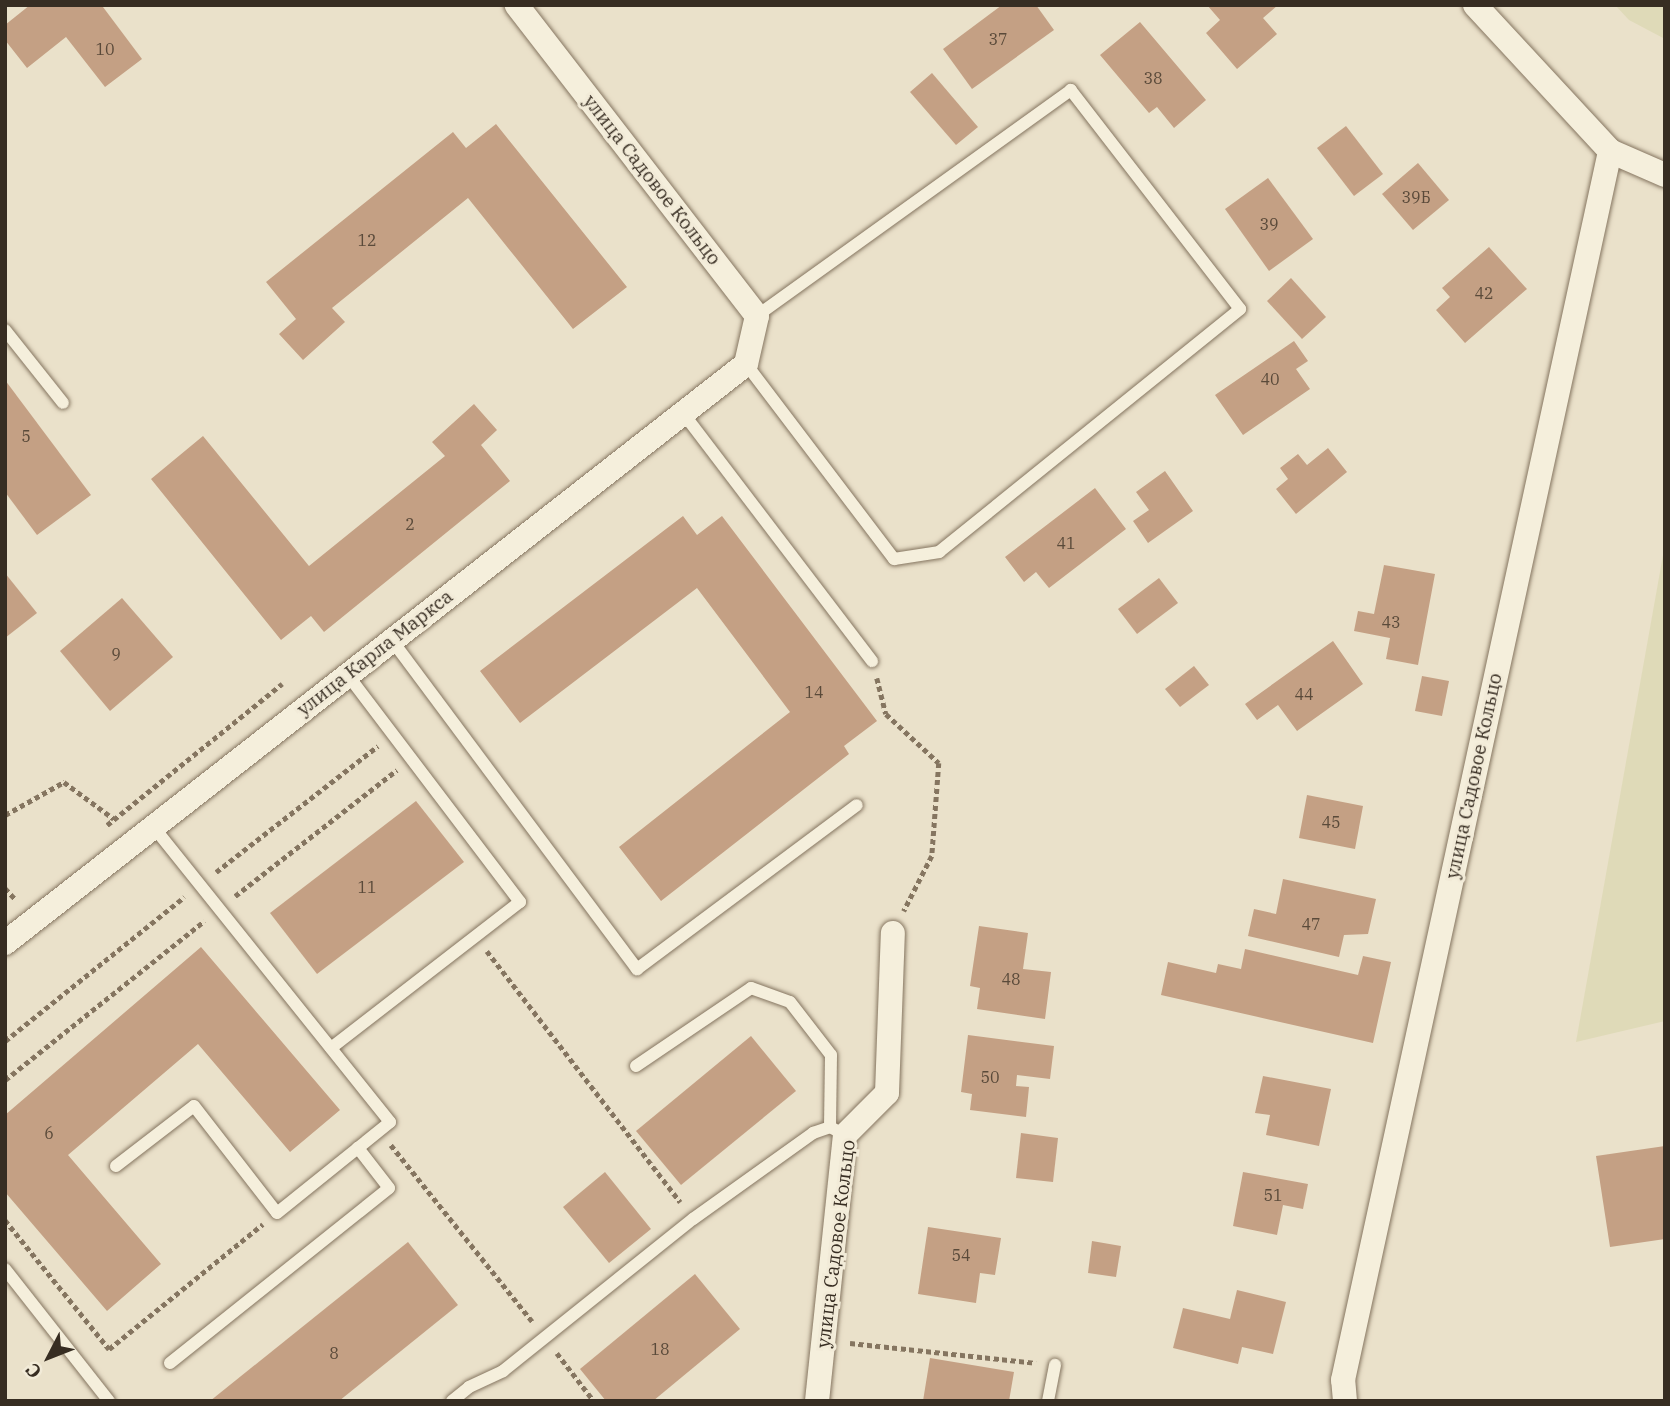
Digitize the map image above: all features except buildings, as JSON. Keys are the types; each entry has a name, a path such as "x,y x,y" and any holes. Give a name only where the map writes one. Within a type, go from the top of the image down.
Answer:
{"street":[{"name":"улица Садовое Кольцо","path":"517,5 757,316"},
{"path":"1475,5 1610,151 1665,175"},
{"name":"улица Садовое Кольцо","path":"1345,1401 1343,1380 1610,151"},
{"path":"746,364 757,316"},
{"name":"улица Карла Маркса","path":"5,943 746,364"},
{"name":"улица Садовое Кольцо","path":"817,1401 824,1340 837,1131 887,1093 892,933"}],"lane":[{"path":"746,364 894,559 939,552 1240,309 1071,90 757,316"},
{"path":"5,330 64,403"},
{"path":"683,413 873,661"},
{"path":"391,639 637,969 857,805"},
{"path":"331,1048 520,902 347,674"},
{"path":"116,1166 194,1106 277,1213 390,1122 153,826"},
{"path":"452,1401 469,1387 503,1371 693,1219 813,1133 837,1131 831,1055 790,1002 751,988 636,1066"},
{"path":"170,1363 389,1188 358,1148"},
{"path":"5,1269 109,1401"},
{"path":"1048,1401 1055,1365"}],"path":[{"path":"873,661 886,714 939,763 932,856 892,933"},
{"path":"104,828 282,684"},
{"path":"5,815 64,782 114,819"},
{"path":"5,888 15,900 22,894"},
{"path":"476,936 693,1219"},
{"path":"379,1130 594,1401"},
{"path":"5,1220 109,1349 277,1213"},
{"path":"824,1340 1055,1365"}],"shaded area":[{"path":"1615,5 1665,5 1665,39 1629,20"},
{"path":"1665,544 1665,1021 1576,1042"}]}
